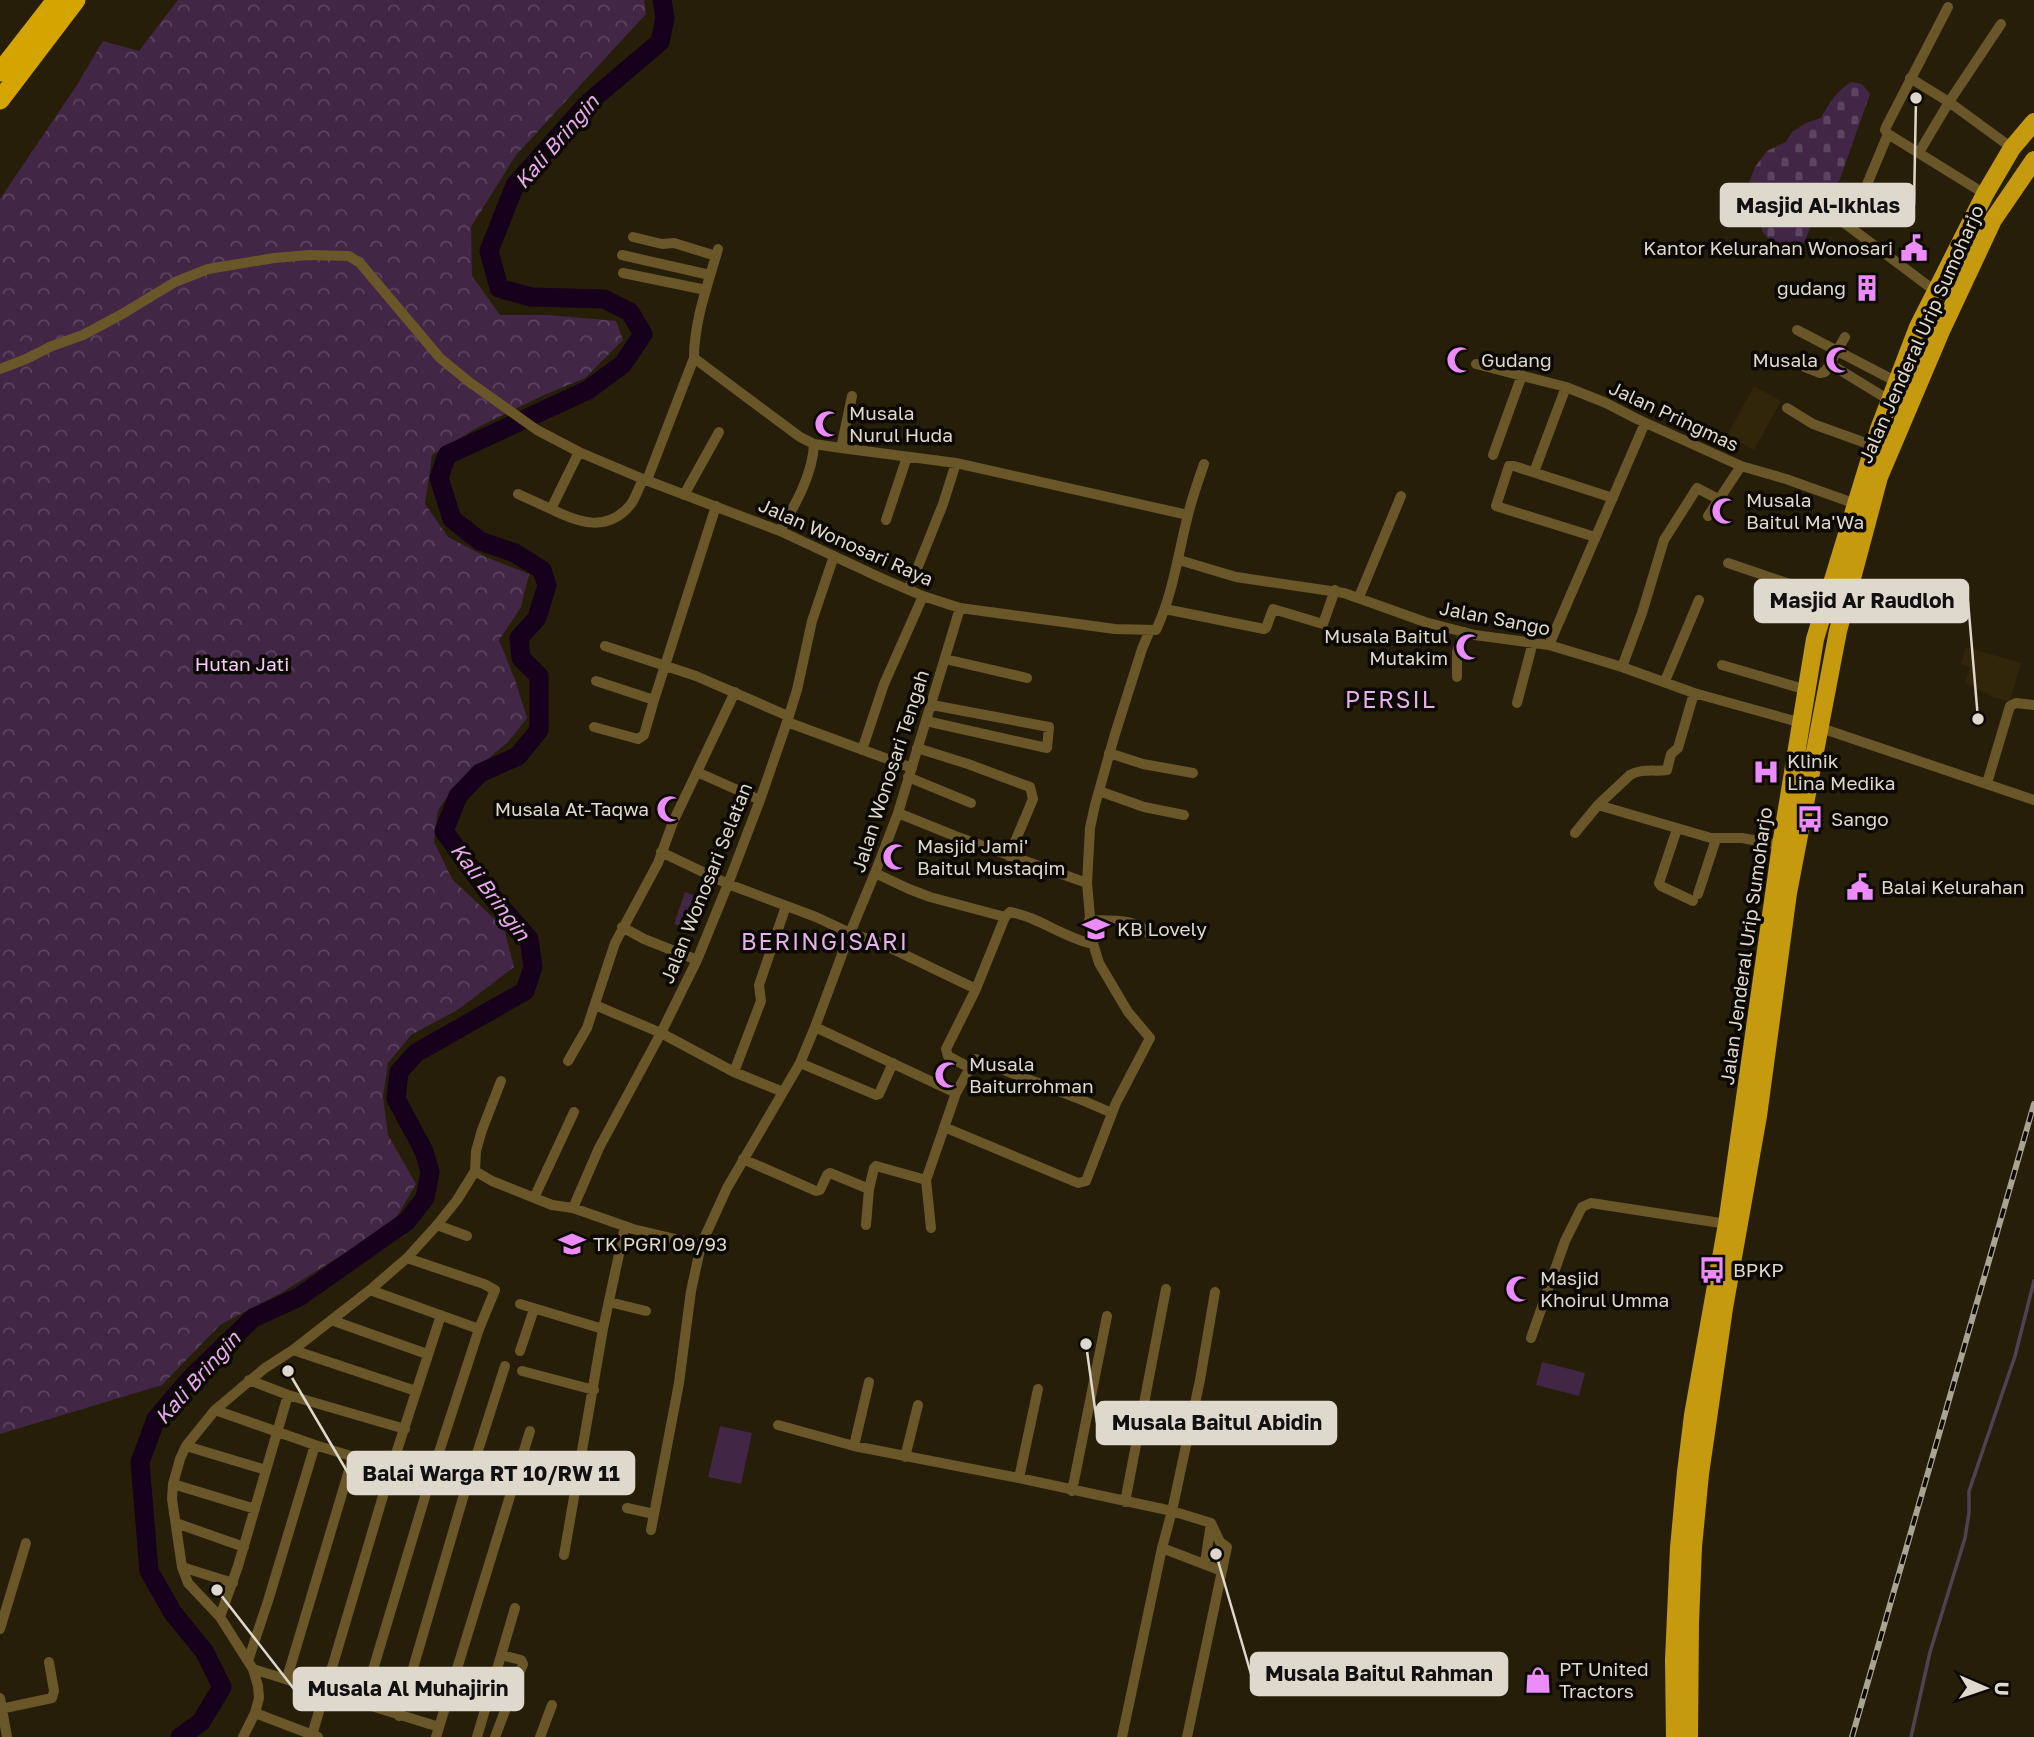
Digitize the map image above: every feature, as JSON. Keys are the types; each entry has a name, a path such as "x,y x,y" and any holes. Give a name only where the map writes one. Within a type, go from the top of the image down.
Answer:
{"highway":[{"path":"0,72 56,0"},
{"path":"0,100 76,0"},
{"name":"Jalan Jenderal Urip Sumoharjo","path":"1689,1737 1691,1585 1700,1474 1724,1308 1758,1116 1810,725 1807,690 1815,639 1889,400 1918,327 1985,194 2012,148 2034,122"},
{"name":"Jalan Jenderal Urip Sumoharjo","path":"1675,1737 1674,1660 1685,1472 1727,1224 1781,845 1810,725 1879,477 1941,331 1993,219 2034,160"}],"street":[{"path":"1948,7 1885,131 1985,194"},
{"path":"1920,149 2001,23"},
{"path":"1910,78 1949,102 2012,148"},
{"path":"1844,223 1863,194 1888,134"},
{"path":"1827,211 1935,291"},
{"path":"518,494 586,522 602,524 612,520 632,502 645,480 694,358 694,342 717,253 633,237"},
{"path":"646,261 649,241"},
{"path":"622,255 710,275"},
{"name":"Jalan Wonosari Raya","path":"0,369 83,335 174,282 208,269 274,258 349,256 360,263 440,358 468,382 537,430 579,452 780,531 923,596 960,608 1115,629 1153,630"},
{"path":"623,273 706,290"},
{"path":"1797,330 1897,382"},
{"path":"1805,367 1824,373 1845,337"},
{"path":"694,358 787,429 814,444 956,463 1188,515"},
{"name":"Jalan Pringmas","path":"1476,364 1566,387 1741,466 1856,504"},
{"path":"1830,364 1889,400"},
{"path":"1493,455 1522,375"},
{"path":"1534,472 1566,387"},
{"path":"841,448 852,396"},
{"path":"1787,408 1813,424 1874,446"},
{"path":"1549,645 1645,423"},
{"path":"684,495 719,432"},
{"path":"780,531 796,502 814,454 814,444"},
{"path":"551,509 579,452"},
{"path":"886,520 906,457"},
{"path":"909,589 943,504 956,463"},
{"path":"944,1126 1079,1183 1086,1181 1112,1114 1150,1038 1128,1012 1103,974 1093,944 1087,883 1090,828 1109,753 1142,649 1165,609 1188,515 1204,464"},
{"path":"1595,537 1496,506 1509,466 1613,498"},
{"path":"1708,516 1741,466"},
{"path":"1622,667 1664,540 1696,488 1720,500"},
{"path":"1359,597 1401,496"},
{"path":"594,727 642,738 716,506"},
{"name":"Jalan Wonosari Selatan","path":"573,1208 599,1148 697,960 728,884 788,719 812,621 834,556"},
{"name":"Jalan Sango","path":"1179,560 1236,577 1335,590 1425,622 1464,632 1549,645 1665,681 1694,693 1810,725 2034,800"},
{"path":"1728,563 1828,597"},
{"path":"1165,609 1265,629 1273,609 1324,624 1335,590"},
{"path":"862,750 884,684 923,596"},
{"path":"1665,681 1699,600"},
{"name":"Jalan Wonosari Tengah","path":"651,1530 701,1245 727,1188 800,1063 815,1027 898,813 960,608"},
{"path":"1457,677 1457,652 1464,632"},
{"path":"1517,703 1533,642"},
{"path":"605,646 735,692 971,803"},
{"path":"945,659 1027,678"},
{"path":"1722,665 1807,690"},
{"path":"596,681 654,700"},
{"path":"568,1061 587,1028 622,927 658,863 735,692"},
{"path":"1575,833 1598,805 1636,771 1667,770 1671,754 1678,748 1694,693"},
{"path":"1987,783 2010,706 2016,703 2034,705"},
{"path":"926,721 1045,748 1047,746 1049,727 932,705"},
{"path":"917,748 1030,787 1033,799 1009,856"},
{"path":"1109,753 1143,764 1193,773"},
{"path":"697,772 760,800"},
{"path":"1099,791 1144,807 1184,815"},
{"path":"1598,805 1716,839 1742,838 1781,845"},
{"path":"898,813 1087,883"},
{"path":"1677,828 1659,883 1696,898 1716,839"},
{"path":"661,852 728,884 878,942 976,989"},
{"path":"876,873 930,897 1005,917"},
{"path":"734,1072 761,1002 759,985 786,906"},
{"path":"970,1068 948,1056 946,1049 976,989 1005,917 1013,912 1072,939 1093,944"},
{"path":"1089,920 1131,922 1145,928 1150,935"},
{"path":"622,927 644,939 697,960"},
{"path":"595,1005 661,1033 734,1072 783,1092"},
{"path":"815,1027 956,1093"},
{"path":"931,1228 926,1180 956,1093 975,1059 1112,1114"},
{"path":"800,1063 876,1095 879,1094 893,1063"},
{"path":"243,1737 255,1713 259,1693 251,1665 220,1617 188,1583 182,1567 172,1499 173,1484 186,1446 215,1410 249,1380 293,1350 370,1290 407,1258 437,1225 475,1171 476,1151 482,1130 501,1081"},
{"path":"534,1198 574,1112"},
{"path":"744,1159 816,1191 820,1190 830,1173 869,1189"},
{"path":"866,1225 869,1189 876,1166 926,1180"},
{"path":"475,1171 492,1181 552,1205 573,1208 625,1226 701,1245"},
{"path":"1531,1338 1565,1241 1582,1207 1591,1203 1727,1224"},
{"path":"437,1225 467,1236"},
{"path":"564,1555 603,1329 625,1226"},
{"path":"363,1703 429,1480 479,1329 495,1290 407,1258"},
{"path":"1125,1502 1166,1289"},
{"path":"370,1290 479,1329"},
{"path":"1122,1737 1200,1380 1215,1292"},
{"path":"609,1302 646,1311"},
{"path":"520,1304 603,1329"},
{"path":"520,1351 534,1308"},
{"path":"255,1713 310,1736 440,1315"},
{"path":"1072,1490 1107,1316"},
{"path":"331,1320 427,1354"},
{"path":"293,1350 416,1391"},
{"path":"400,1716 465,1491 505,1366"},
{"path":"522,1371 594,1390"},
{"path":"249,1380 288,1395 405,1429"},
{"path":"854,1446 869,1381"},
{"path":"1020,1478 1038,1389"},
{"path":"220,1617 233,1583 288,1395"},
{"path":"905,1457 918,1405"},
{"path":"215,1410 315,1445 465,1491"},
{"path":"778,1425 854,1446 1020,1478 1172,1511 1211,1523 1220,1542 1227,1547 1187,1737"},
{"path":"251,1665 400,1716 437,1732 530,1431"},
{"path":"251,1665 315,1445"},
{"path":"186,1446 267,1470"},
{"path":"287,1678 353,1457"},
{"path":"173,1484 255,1508"},
{"path":"627,1508 654,1514"},
{"path":"176,1523 244,1547"},
{"path":"1205,1563 1211,1523"},
{"path":"0,1629 26,1543"},
{"path":"1162,1548 1222,1571"},
{"path":"182,1567 233,1583"},
{"path":"501,1655 521,1660 523,1664 492,1737 477,1736 501,1655 515,1608"},
{"path":"7,1737 1,1705 52,1698 54,1691 49,1662"},
{"path":"540,1737 552,1705"}],"shaded area":[{"path":"1754,386 1781,401 1754,450 1727,435"},
{"path":"1966,647 2021,663 2010,702 1965,683 1970,667 1961,664"}],"green space":[{"name":"Hutan Jati","path":"178,0 644,0 646,14 516,155 471,227 472,276 500,315 549,315 616,321 623,340 585,378 480,426 432,455 425,504 448,537 488,558 529,574 521,607 499,640 527,718 508,742 454,787 438,810 434,842 452,879 504,928 514,967 459,1009 411,1035 388,1063 383,1097 388,1135 416,1184 393,1223 281,1293 220,1325 162,1385 0,1434 0,199 77,85 103,41 139,51"},
{"path":"1851,82 1862,84 1870,94 1840,179 1817,212 1794,257 1781,255 1762,231 1761,220 1747,206 1748,185 1755,167 1767,151 1786,142 1792,132 1821,118 1833,98"},
{"path":"685,892 703,899 691,930 674,924"},
{"path":"1542,1362 1585,1373 1579,1396 1536,1385"},
{"path":"720,1426 752,1433 741,1484 708,1477"}],"waterway":[{"name":"Kali Bringin","path":"180,1737 201,1722 222,1687 204,1651 173,1613 149,1571 140,1462 156,1419 190,1379 253,1318 299,1297 407,1221 425,1198 430,1172 424,1151 396,1099 399,1072 416,1053 525,991 533,967 529,939 488,892 444,831 458,796 480,773 518,756 539,730 539,676 521,658 519,638 537,618 547,585 542,570 515,553 480,541 452,519 439,478 447,455 588,390 623,364 643,334 630,312 604,299 531,297 499,288 489,251 515,185 589,102 660,42 665,18 662,0"},
{"path":"1911,1737 1930,1652 1965,1538 1969,1491 2015,1356 2034,1281"}],"railway":[{"path":"1852,1737 2034,1104"}],"place":[{"name":"Masjid Al-Ikhlas","path":"1916,98"},
{"name":"Kantor Kelurahan Wonosari","path":"1914,248"},
{"name":"gudang","path":"1867,288"},
{"name":"Gudang","path":"1460,360"},
{"name":"Musala","path":"1839,360"},
{"name":"Musala Nurul Huda","path":"828,424"},
{"name":"Musala Baitul Ma'Wa","path":"1725,511"},
{"name":"Musala Baitul Mutakim","path":"1469,647"},
{"name":"Masjid Ar Raudloh","path":"1978,719"},
{"name":"Klinik Lina Medika","path":"1766,772"},
{"name":"Musala At-Taqwa","path":"670,809"},
{"name":"Sango","path":"1810,819"},
{"name":"Masjid Jami' Baitul Mustaqim","path":"896,857"},
{"name":"Balai Kelurahan","path":"1860,887"},
{"name":"KB Lovely","path":"1096,929"},
{"name":"Musala Baiturrohman","path":"948,1075"},
{"name":"TK PGRI 09/93","path":"572,1244"},
{"name":"BPKP","path":"1712,1270"},
{"name":"Masjid Khoirul Umma","path":"1519,1289"},
{"name":"Musala Baitul Abidin","path":"1086,1344"},
{"name":"Balai Warga RT 10/RW 11","path":"288,1371"},
{"name":"Musala Baitul Rahman","path":"1216,1554"},
{"name":"Musala Al Muhajirin","path":"217,1590"},
{"name":"PT United Tractors","path":"1538,1680"}],"district":[{"name":"PERSIL","path":"1391,700"},
{"name":"BERINGISARI","path":"825,942"}]}
